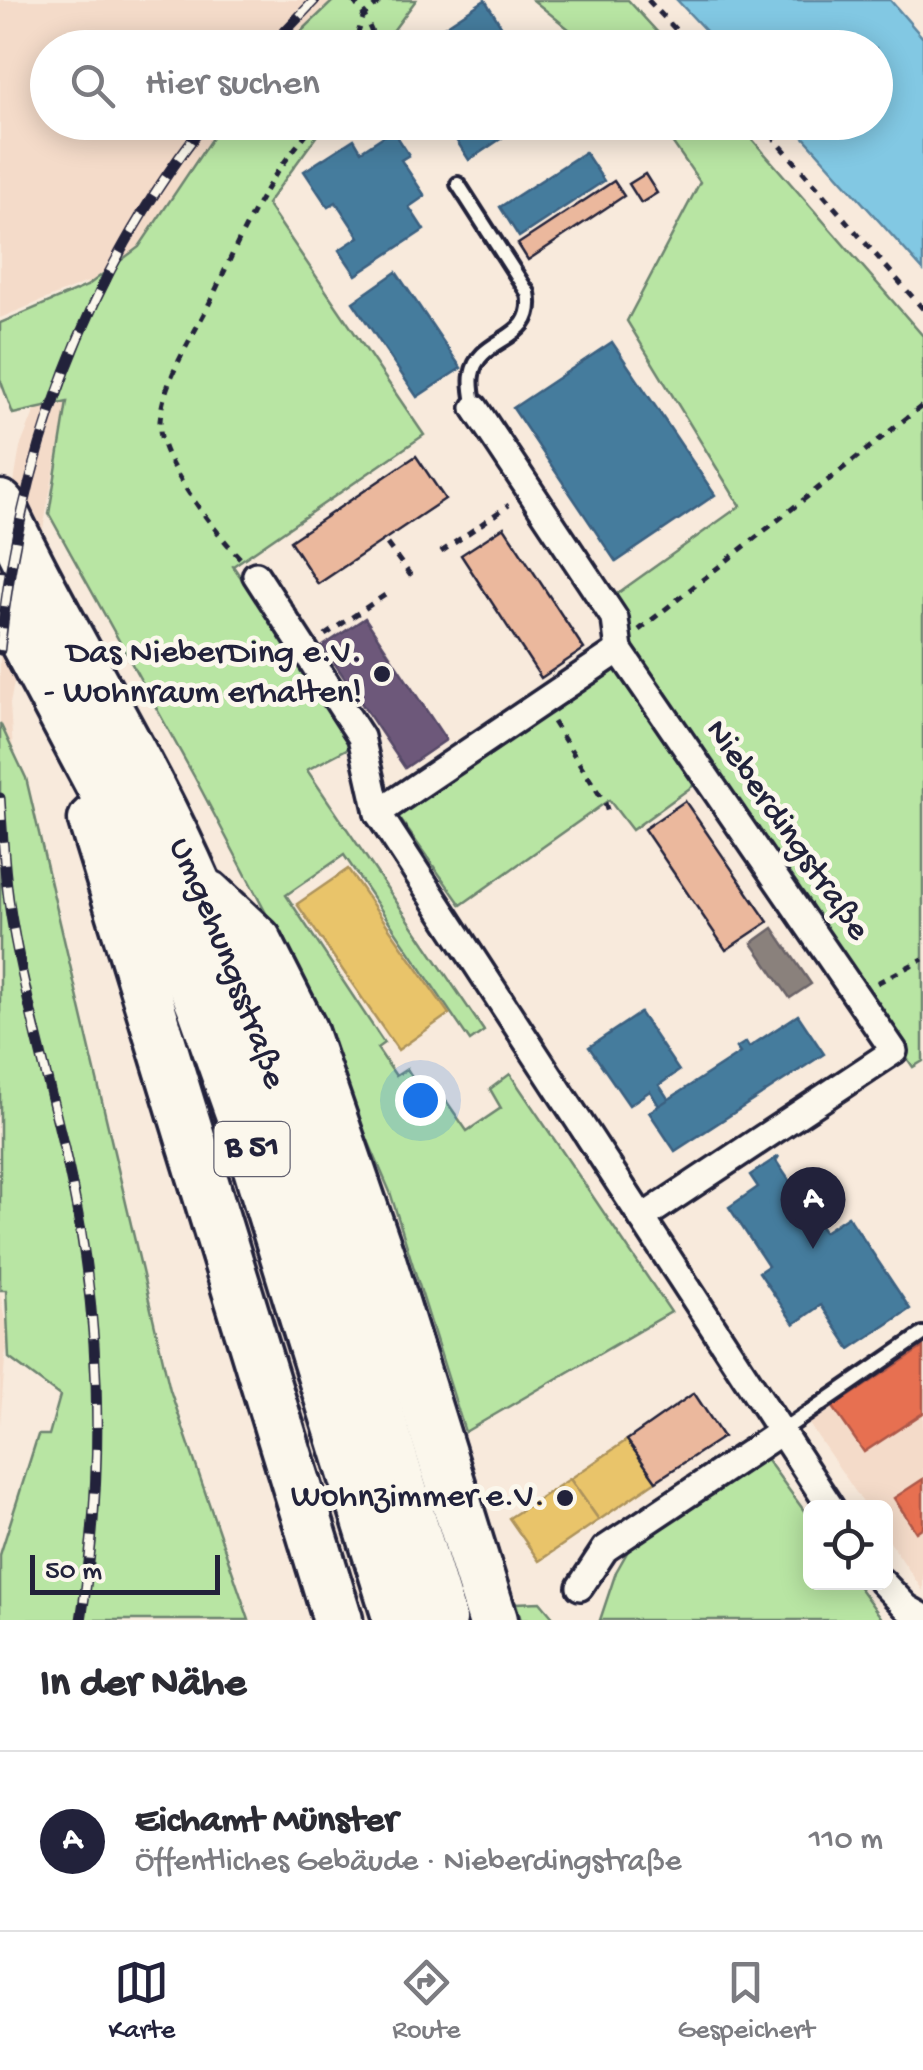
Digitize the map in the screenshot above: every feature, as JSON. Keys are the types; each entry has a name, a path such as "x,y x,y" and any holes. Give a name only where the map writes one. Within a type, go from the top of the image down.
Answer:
{"highway":[{"name":"Umgehungsstraße","path":"0,505 116,722 195,882 265,1057 442,1620"},
{"name":"Umgehungsstraße","path":"0,596 147,878 219,1052 398,1620"},
{"name":"B 51","path":"56,697 338,1620"},
{"name":"B 51","path":"195,882 257,940 302,1030 380,1257 492,1620"}],"street":[{"name":"Nieberdingstraße","path":"475,408 615,619 622,646 894,1051 642,1218"},
{"path":"256,575 360,736 378,813 827,1500"},
{"path":"378,813 622,646"},
{"path":"580,1588 604,1550 782,1432"},
{"path":"890,1590 907,1608 923,1617"}],"lane":[{"path":"458,184 528,293 530,305 526,321 475,362 470,378 475,408"},
{"path":"782,1432 923,1334"}],"path":[{"path":"353,0 370,30"},
{"path":"359,30 364,15 382,0"},
{"path":"648,0 676,30"},
{"path":"256,575 214,531 166,453 159,434 160,414 171,381 247,223 271,181 302,140"},
{"path":"776,140 923,309"},
{"path":"622,646 923,405"},
{"path":"441,552 528,492"},
{"path":"387,544 410,576"},
{"path":"304,649 385,595"},
{"path":"540,702 605,803 609,816"},
{"path":"856,994 923,959"}],"shaded area":[{"path":"0,0 334,0 303,30 30,30 30,140 211,140 139,247 67,402 10,704 23,906 84,1389 0,1053 0,566 20,447 87,282 0,318"},
{"path":"0,1293 7,1333 0,1425"},
{"path":"923,1346 923,1591 893,1546 893,1500 861,1500 809,1424"}],"green space":[{"path":"334,0 416,0 394,30 303,30"},
{"path":"533,0 628,0 655,30 570,30"},
{"path":"211,140 314,140 267,204 424,435 233,566 356,744 307,770 484,1031 470,1041 344,855 286,895 384,1043 377,1048 396,1076 407,1069 427,1099 440,1092 467,1131 501,1108 490,1089 510,1074 671,1312 465,1432 390,1192 290,959 49,514 67,402 13,414 0,379 0,323 87,286 139,247"},
{"path":"671,140 753,140 923,336 923,1061 913,1067 628,651 611,598 740,506 627,321 700,182"},
{"path":"616,661 701,780 632,830 609,800 461,905 398,816"},
{"path":"0,723 26,778 170,1390 249,1620 0,1620 0,1555 38,1435 49,1435 60,1396 9,1358 6,1290 0,1290"},
{"path":"763,1454 803,1509 803,1590 861,1590 883,1620 600,1620 616,1572 629,1549"},
{"path":"540,1602 555,1620 521,1620 516,1603"}],"water":[{"path":"677,0 890,0 923,38 923,270 806,140 893,140 893,30 705,30"}],"building: Wohnen":[{"path":"348,869 449,1014 398,1050 297,904"},
{"path":"627,1440 656,1481 599,1520 570,1479"},
{"path":"570,1479 599,1520 539,1561 509,1518"}],"building: Handel":[{"path":"923,1347 923,1413 864,1452 833,1407"},
{"path":"923,1479 923,1527 916,1532 894,1498"}],"building: Büros":[{"path":"365,618 446,740 405,768 323,646"}],"building: Öffentlich":[{"path":"485,0 503,29 502,30 439,30"},
{"path":"352,140 361,151 378,140 399,140 409,155 401,160 425,196 409,207 424,230 356,275 339,250 359,237 336,202 328,207 304,171"},
{"path":"456,140 499,140 469,160"},
{"path":"585,152 604,181 519,237 500,207"},
{"path":"396,272 461,368 417,397 353,302"},
{"path":"612,342 715,495 616,562 513,408"},
{"path":"640,1013 679,1071 659,1085 669,1100 659,1106 650,1091 629,1105 589,1047"},
{"path":"798,1015 824,1054 675,1151 649,1112 740,1053 736,1048 746,1042 749,1047"},
{"path":"779,1156 776,1161 824,1232 848,1216 910,1309 850,1349 821,1305 794,1324 759,1272 768,1266 729,1207 758,1187 750,1175"}],"building: Industrie":[{"path":"773,928 811,984 790,998 752,943"}],"building: Sonstige":[{"path":"645,174 657,193 641,203 629,184"},
{"path":"614,181 624,196 528,260 518,244"},
{"path":"416,456 445,499 318,584 290,541"},
{"path":"504,527 584,649 541,678 461,555"},
{"path":"685,801 768,922 726,950 644,829"},
{"path":"694,1393 723,1437 656,1481 627,1440"}],"railway":[{"path":"286,30 315,0"},
{"path":"0,650 23,509 65,371 126,241 193,140"},
{"path":"0,798 13,927 74,1194 93,1329 96,1475 81,1620"}],"place":[{"name":"Das NieberDing e.V. - Wohnraum erhalten!","path":"382,674"},
{"name":"Eichamt Münster","path":"813,1249"},
{"name":"Wohnzimmer e.V.","path":"565,1498"}]}
